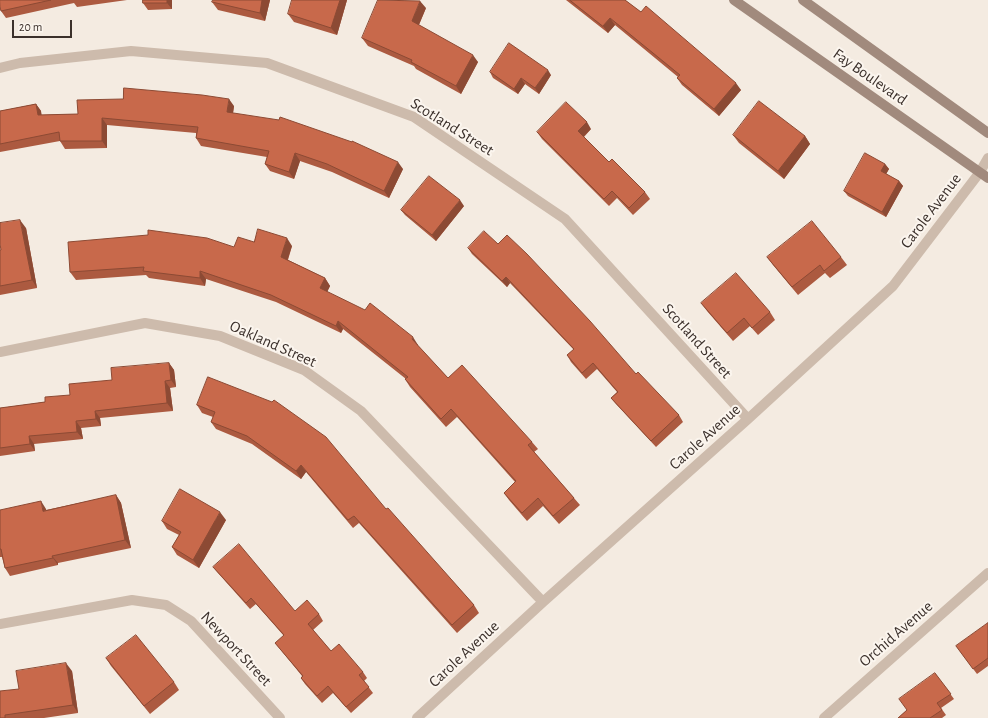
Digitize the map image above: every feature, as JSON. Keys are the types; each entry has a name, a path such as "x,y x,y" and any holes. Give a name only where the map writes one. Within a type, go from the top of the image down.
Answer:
{"main road":[{"name":"Fay Boulevard","path":"734,0 984,175"},
{"name":"Fay Boulevard","path":"803,0 988,133"}],"street":[{"name":"Scotland Street","path":"0,68 20,64 131,50 267,63 414,117 566,219 748,419"},
{"name":"Carole Avenue","path":"417,718 543,602 748,419 893,286 984,175 988,158"},
{"name":"Oakland Street","path":"0,352 145,323 220,336 304,370 361,411 543,602"},
{"name":"Orchid Avenue","path":"824,718 988,573"},
{"name":"Newport Street","path":"0,624 132,600 166,605 192,621 280,718"}],"building":[{"path":"0,0 51,0 1,11"},
{"path":"143,0 167,0 167,3 143,3"},
{"path":"213,0 262,0 260,13 212,2"},
{"path":"292,0 340,0 331,28 288,14"},
{"path":"378,0 420,1 412,21 473,55 456,86 411,62 412,60 362,38"},
{"path":"570,0 625,0 641,12 646,6 736,83 714,109 677,78 680,75 610,18 603,26"},
{"path":"509,43 548,70 535,88 521,78 514,89 490,72"},
{"path":"124,88 229,99 227,112 279,120 280,117 352,141 398,162 384,191 327,164 295,153 289,172 265,164 269,151 196,138 198,127 102,118 102,141 60,141 59,132 0,144 0,111 36,104 38,115 78,114 77,100 123,99"},
{"path":"759,101 805,136 778,171 733,135"},
{"path":"566,102 587,122 578,131 609,162 612,159 645,192 629,208 612,191 604,199 537,132"},
{"path":"865,153 885,164 881,171 899,181 882,212 844,191"},
{"path":"429,176 460,200 432,235 401,210"},
{"path":"20,220 32,280 0,286 0,223"},
{"path":"812,221 841,257 824,271 820,265 792,287 767,257"},
{"path":"258,229 287,238 281,257 325,278 320,288 365,310 370,303 413,337 412,339 448,378 462,365 532,442 528,445 574,498 553,516 538,498 522,513 504,493 516,481 451,409 441,419 405,379 408,377 338,321 336,326 271,295 200,271 200,278 143,271 144,267 70,272 68,242 148,235 148,230 207,238 234,247 238,237 254,242"},
{"path":"484,231 498,244 507,235 590,321 636,374 638,372 679,415 651,441 611,398 618,392 593,363 582,373 567,355 574,349 506,277 502,281 468,248"},
{"path":"736,273 770,312 752,328 744,318 727,333 701,303"},
{"path":"169,363 171,380 165,381 167,403 95,411 96,419 76,421 77,432 29,436 30,444 0,448 0,408 45,402 45,397 70,395 69,384 112,380 111,368"},
{"path":"208,377 272,402 274,400 326,437 386,509 388,508 474,605 452,625 354,516 348,520 301,465 296,471 247,436 211,422 215,412 197,405"},
{"path":"180,489 220,512 193,560 172,547 181,532 162,521"},
{"path":"116,495 125,540 5,568 0,549 0,510 41,501 43,511"},
{"path":"239,544 295,611 307,600 319,614 308,624 331,651 339,644 363,672 359,675 369,687 346,707 328,686 317,696 301,678 303,676 275,643 284,635 251,598 246,603 213,567"},
{"path":"988,623 988,658 973,669 956,646"},
{"path":"136,635 174,682 144,706 106,658"},
{"path":"66,663 73,705 5,715 5,718 0,718 0,691 19,689 16,671"},
{"path":"935,673 951,694 937,703 942,710 930,718 898,718 907,710 899,699"}]}
